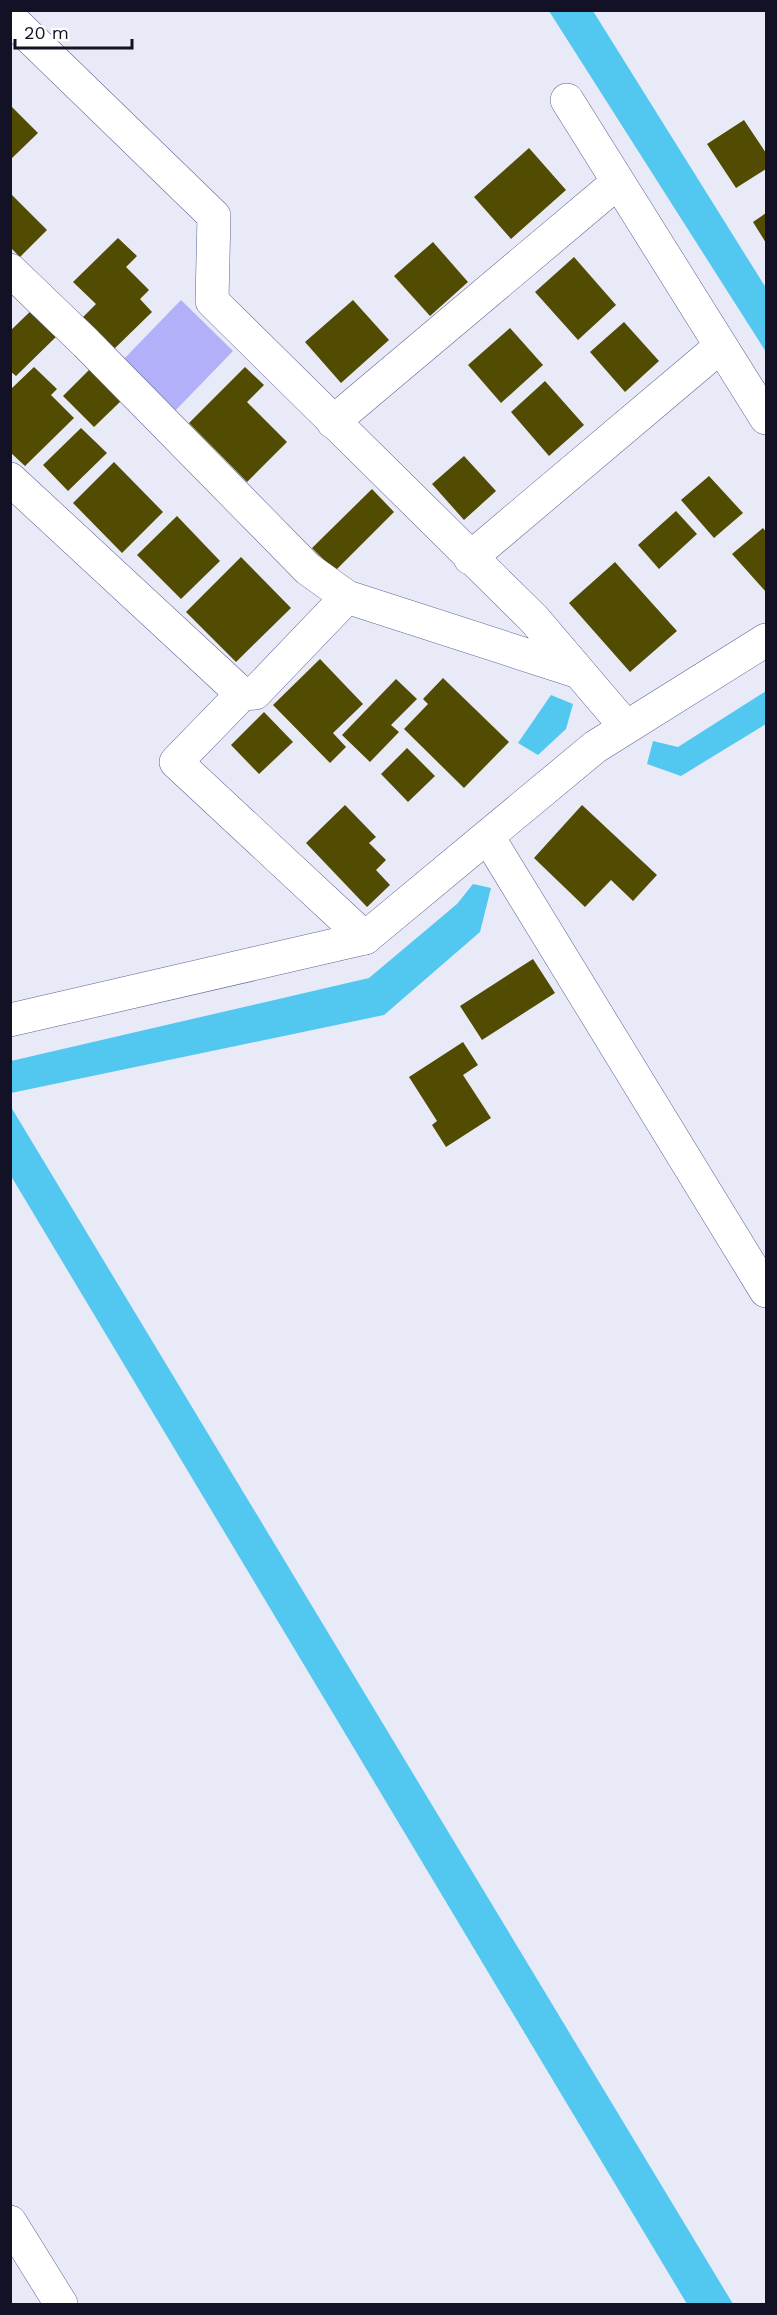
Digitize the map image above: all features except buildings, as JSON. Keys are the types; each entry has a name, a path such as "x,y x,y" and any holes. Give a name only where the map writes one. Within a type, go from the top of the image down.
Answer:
{"street":[{"path":"10,18 214,216 212,301 534,619 626,727"},
{"path":"567,100 766,418"},
{"path":"333,423 618,182"},
{"path":"10,270 95,351 308,569 347,597 579,672"},
{"path":"470,558 721,346"},
{"path":"10,479 242,694"},
{"path":"347,597 255,693 242,694 176,762 365,938"},
{"path":"10,1020 365,938 595,747 766,640"},
{"path":"488,837 766,1291"},
{"path":"10,2222 61,2304"}],"shaded area":[{"path":"549,11 593,11 766,288 766,352"},
{"path":"181,300 233,351 173,413 121,362"},
{"path":"766,691 766,724 681,776 647,764 653,741 678,747"},
{"path":"551,695 573,704 566,729 538,755 518,743"},
{"path":"473,884 491,888 480,932 384,1015 11,1093 11,1061 369,978 457,904"},
{"path":"10,1107 733,2304 687,2304 11,1176"}]}
